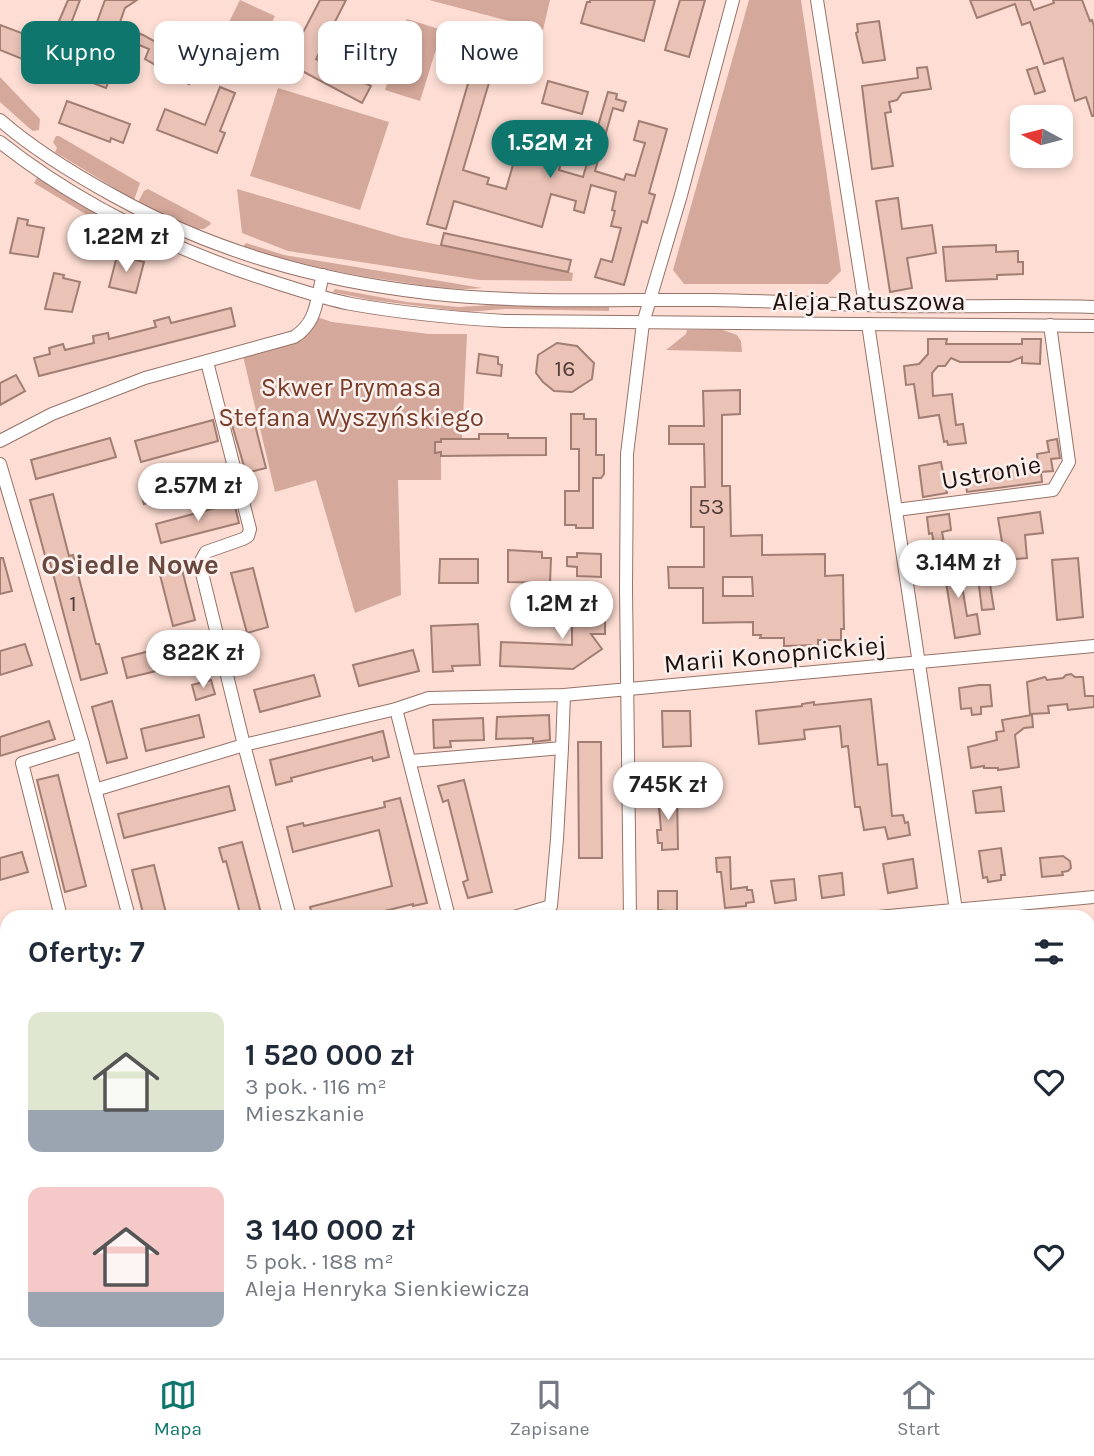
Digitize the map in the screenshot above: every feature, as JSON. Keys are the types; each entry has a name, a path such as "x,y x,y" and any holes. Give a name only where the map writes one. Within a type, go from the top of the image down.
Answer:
{"street":[{"path":"630,910 626,484 643,323 733,0"},
{"path":"817,0 864,304"},
{"name":"Aleja Ratuszowa","path":"0,120 90,182 170,225 262,261 379,287 466,296 1094,307"},
{"name":"Aleja Ratuszowa","path":"0,142 82,197 125,222 236,270 349,303 459,318 505,321 1094,326"},
{"path":"205,258 211,243"},
{"path":"0,441 52,414 134,382 294,337 312,320 323,275"},
{"path":"868,324 956,910"},
{"name":"Ustronie","path":"896,510 1053,490 1069,462 1050,325"},
{"path":"207,362 250,529 243,539 206,552 201,565 244,745 288,910"},
{"path":"0,464 83,744 127,910"},
{"name":"Marii Konopnickiej","path":"95,790 244,745 396,709 429,698 564,695 628,690 1094,646"},
{"path":"538,910 551,906 564,695"},
{"path":"396,709 448,910"},
{"path":"59,910 22,763 83,744"},
{"path":"411,761 562,748"},
{"path":"982,910 1094,897"}],"green space":[{"path":"240,0 275,16 273,21 230,21"},
{"path":"429,0 550,0 543,30 543,21 509,21"},
{"path":"749,0 801,0 841,271 828,284 684,284 673,270"},
{"path":"422,24 436,28 436,49 420,101 385,90 387,84 422,84"},
{"path":"0,77 40,119 39,130 33,131 0,102"},
{"path":"278,88 389,122 360,210 250,176"},
{"path":"56,136 140,183 134,200 55,152 57,148 53,142"},
{"path":"38,176 121,226 117,233 34,183"},
{"path":"148,189 211,224 204,229 195,229 138,202"},
{"path":"237,189 401,237 573,273 572,281 479,280 288,251 242,233"},
{"path":"246,243 284,255 482,288 442,288 341,272 243,247"},
{"path":"335,289 407,302 458,307 508,304 609,306 609,311 504,309 468,312 371,300 333,292"},
{"name":"Skwer Prymasa Stefana Wyszyńskiego","path":"317,317 332,322 429,334 467,334 462,439 441,439 441,442 435,442 435,453 441,452 441,480 398,480 401,595 355,613 316,480 275,492 243,356 294,342"},
{"path":"687,330 723,330 737,335 741,341 742,352 666,350 686,334"}],"building":[{"path":"68,0 80,0 72,21 59,21"},
{"path":"105,0 137,0 125,8 120,21 97,21"},
{"path":"320,0 346,0 335,21 318,21 318,80 304,72 304,31"},
{"path":"590,0 655,0 644,41 581,23"},
{"path":"680,0 705,0 689,57 665,50"},
{"path":"970,0 1030,0 1034,10 1054,3 1053,0 1082,0 1094,26 1094,116 1086,97 1075,101 1063,58 1044,64 1030,22 1022,25 1015,4 977,18"},
{"path":"879,21 885,60 863,63 856,33 857,24"},
{"path":"0,25 21,33 21,59 0,50"},
{"path":"140,34 154,41 154,64 145,59 149,49 140,45"},
{"path":"927,67 931,89 902,93 897,100 889,102 891,112 885,113 893,166 872,169 862,86 918,78 917,68"},
{"path":"1037,67 1045,91 1035,94 1027,70"},
{"path":"548,81 588,92 582,114 542,103"},
{"path":"326,84 371,86 362,103"},
{"path":"468,84 489,84 463,170 489,178 487,184 506,189 515,158 535,162 544,131 568,137 559,170 583,177 608,92 617,94 616,99 626,102 623,111 613,108 595,171 624,180 626,174 635,176 645,143 634,140 639,121 667,129 649,193 655,195 647,223 642,221 624,285 595,277 601,259 612,262 621,228 611,226 616,192 591,185 584,213 574,210 576,201 551,194 542,227 454,201 446,229 427,224"},
{"path":"220,87 235,93 220,131 225,133 217,153 157,130 165,109 205,125"},
{"path":"67,101 130,124 123,143 111,138 110,142 59,123"},
{"path":"898,198 902,229 932,225 936,253 907,258 912,288 890,292 876,201"},
{"path":"18,218 28,220 27,225 44,228 38,257 10,253"},
{"path":"444,233 571,260 568,272 441,245"},
{"path":"996,245 996,252 1018,251 1018,262 1023,262 1023,274 997,275 997,279 946,281 943,247"},
{"path":"118,252 144,262 136,293 109,287"},
{"path":"54,273 80,282 72,312 45,309"},
{"path":"231,308 235,326 39,376 34,358 50,354 49,348 63,344 65,350 94,343 93,336 108,333 109,339 156,327 154,321 169,317 171,323"},
{"path":"928,339 947,339 946,344 1022,344 1022,339 1041,339 1040,364 1022,363 1022,357 1010,362 960,362 951,358 945,366 938,366 932,373 933,396 952,394 956,425 963,424 966,443 948,445 947,441 944,442 939,415 919,418 914,384 906,385 904,366 919,364 928,354"},
{"path":"557,343 577,346 594,363 592,379 572,392 554,391 536,373 538,355"},
{"path":"479,354 498,357 498,364 502,365 501,376 477,373"},
{"path":"16,375 25,391 0,405 0,383"},
{"path":"740,390 740,414 722,415 722,486 730,486 731,536 762,535 762,555 825,554 825,576 843,575 844,629 841,629 841,640 818,640 818,645 784,646 784,638 760,638 761,635 753,635 753,622 703,623 703,588 669,588 668,567 704,567 704,527 691,527 691,487 705,487 704,444 669,444 669,426 704,426 703,391","holes":["723,577 752,577 753,596 723,596"]},
{"path":"252,413 266,468 246,473 230,418"},
{"path":"571,414 584,414 584,419 596,419 596,455 604,455 604,474 601,478 593,478 593,528 565,525 565,491 579,491 579,449 571,449"},
{"path":"213,420 218,441 141,462 135,441"},
{"path":"479,434 508,434 508,438 546,438 546,455 441,456 441,452 435,453 435,442 441,442 441,439 479,439"},
{"path":"110,438 116,457 36,479 31,460"},
{"path":"1057,439 1060,458 1051,459 1053,471 1041,472 1042,482 967,492 964,474 1038,463 1037,454 1049,452 1047,441"},
{"path":"941,462 947,493 923,497 919,466"},
{"path":"159,481 163,498 144,504 139,487"},
{"path":"53,494 69,556 73,555 96,644 99,644 107,673 81,680 50,562 47,563 30,500"},
{"path":"234,503 239,523 161,543 156,524"},
{"path":"1040,512 1043,533 1025,535 1027,558 1005,560 998,518"},
{"path":"949,514 951,530 942,532 944,543 934,545 932,533 929,534 927,517"},
{"path":"508,550 542,552 542,558 551,558 550,583 508,582"},
{"path":"577,553 601,554 601,577 577,576 577,567 567,566 567,557 577,557"},
{"path":"985,553 994,609 982,610 975,554"},
{"path":"957,555 967,616 977,614 980,634 955,638 942,557"},
{"path":"0,558 3,558 12,591 0,594"},
{"path":"1078,558 1083,617 1057,620 1052,560"},
{"path":"440,559 478,559 478,583 439,583"},
{"path":"180,562 195,620 173,626 158,567"},
{"path":"253,568 268,627 247,633 231,573"},
{"path":"572,599 605,599 605,634 591,634 602,649 573,669 500,666 501,642 572,645"},
{"path":"478,624 480,665 452,666 453,671 433,672 431,626"},
{"path":"194,640 198,654 184,658 186,664 127,678 122,658"},
{"path":"25,644 32,665 0,675 0,651"},
{"path":"413,650 419,671 359,686 353,665"},
{"path":"1071,674 1083,677 1085,696 1094,696 1094,707 1068,710 1067,704 1048,706 1049,713 1030,714 1027,682 1045,677 1047,680 1063,678"},
{"path":"314,675 320,696 260,712 254,690"},
{"path":"211,680 215,694 196,700 192,685"},
{"path":"990,685 992,706 981,707 981,714 972,715 971,708 961,709 959,688"},
{"path":"871,699 878,765 887,764 892,816 903,815 905,823 908,822 910,835 888,839 885,827 864,830 860,807 855,807 848,746 842,747 840,726 804,730 805,739 759,744 756,711 802,706 814,702 814,705"},
{"path":"112,701 127,758 107,763 92,707"},
{"path":"662,711 690,711 691,746 663,747"},
{"path":"199,715 204,737 146,751 141,729"},
{"path":"549,715 550,740 533,742 533,738 496,739 497,717"},
{"path":"1032,715 1033,727 1024,728 1015,735 1019,767 998,770 984,766 971,768 968,747 997,740 996,732 1004,731 1002,720"},
{"path":"483,718 484,740 450,741 451,747 434,748 433,720"},
{"path":"49,721 55,739 0,756 0,737"},
{"path":"383,731 389,757 373,761 372,757 291,778 292,781 276,785 270,760"},
{"path":"578,742 601,742 602,858 579,858"},
{"path":"58,775 86,886 65,892 37,780"},
{"path":"464,780 492,892 468,898 463,882 468,880 448,800 443,802 438,786"},
{"path":"229,786 235,810 124,838 118,814"},
{"path":"1001,787 1004,811 976,813 973,791"},
{"path":"677,794 678,849 662,850 662,843 658,843 657,830 661,830 658,795"},
{"path":"400,798 427,903 389,910 311,910 310,907 392,886 379,830 293,852 287,827 303,823 304,826 385,807 384,802"},
{"path":"242,842 260,910 239,910 226,861 223,862 219,848"},
{"path":"1001,848 1005,875 1001,875 1001,880 988,882 987,877 983,878 979,851"},
{"path":"22,852 28,872 0,880 0,858"},
{"path":"1063,856 1070,861 1071,868 1068,871 1062,872 1063,875 1042,877 1040,858"},
{"path":"730,857 731,889 747,887 747,890 752,890 754,902 746,903 746,906 725,908 721,872 717,872 716,858"},
{"path":"913,859 917,888 888,893 883,864"},
{"path":"154,865 165,910 142,910 132,870"},
{"path":"842,873 844,895 822,898 819,876"},
{"path":"794,879 796,900 775,903 771,881"},
{"path":"658,891 677,891 677,910 658,910"}],"district":[{"name":"Osiedle Nowe","path":"130,564"}]}
